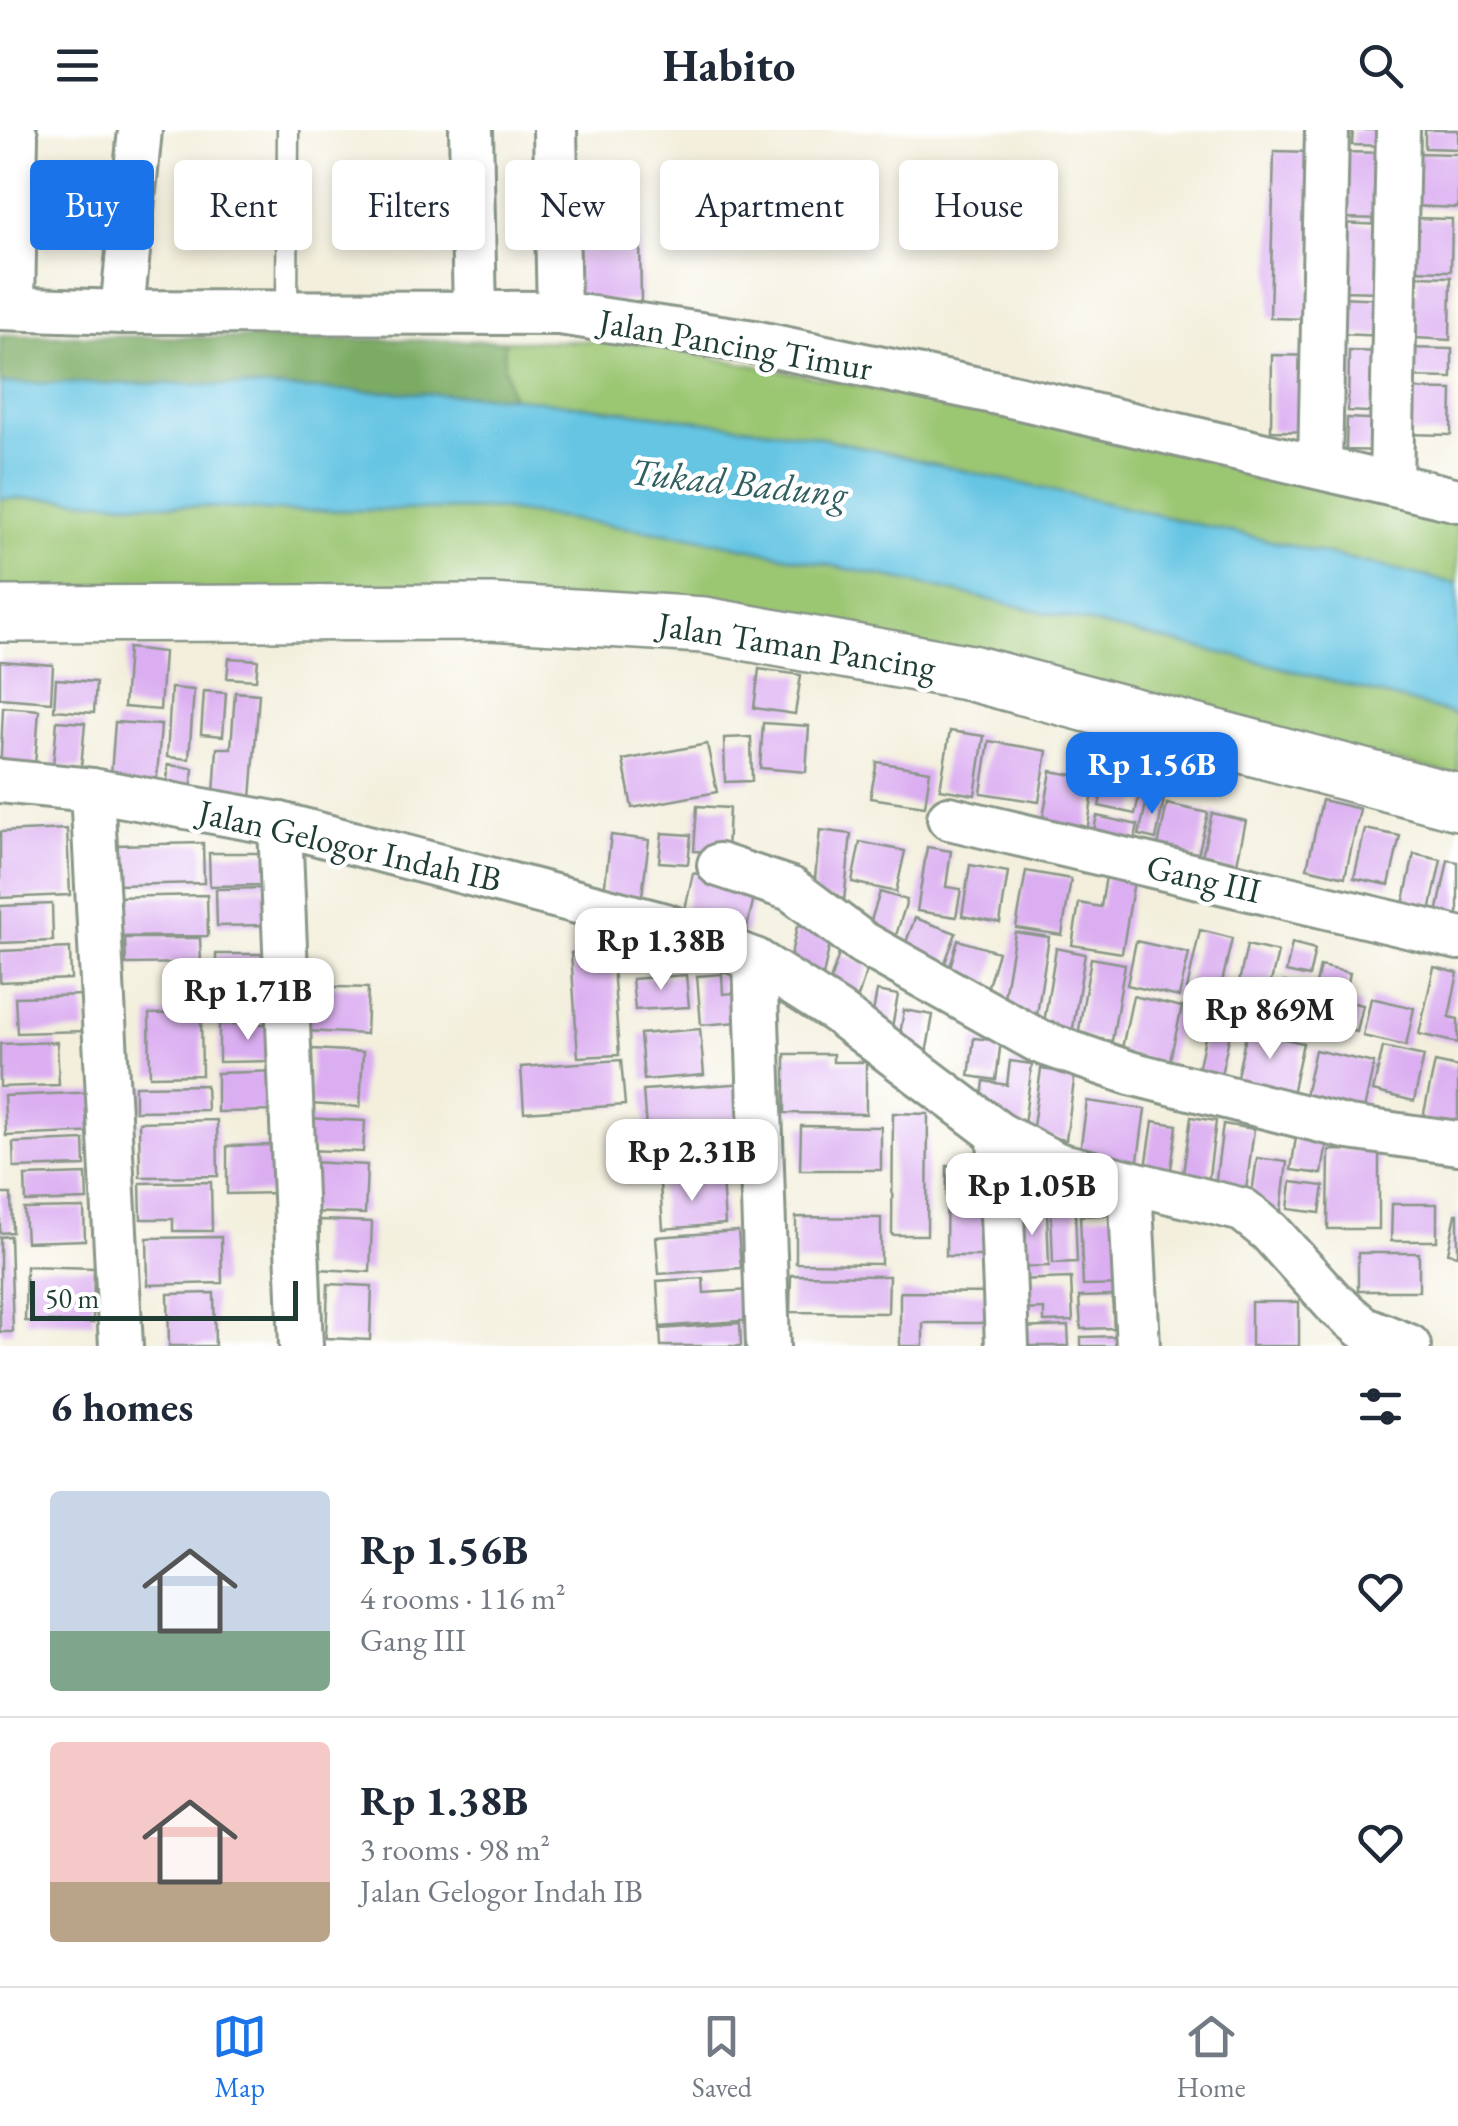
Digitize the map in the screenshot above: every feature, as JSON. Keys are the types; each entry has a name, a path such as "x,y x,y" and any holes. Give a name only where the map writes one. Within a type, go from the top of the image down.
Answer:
{"street":[{"path":"122,312 140,130"},
{"path":"471,130 475,312"},
{"path":"556,130 559,314"},
{"path":"1320,466 1327,130"},
{"path":"1391,483 1398,130"},
{"path":"6,308 16,136"},
{"name":"Jalan Pancing Timur","path":"6,308 559,314 754,342 1008,395 1458,500"},
{"name":"Jalan Taman Pancing","path":"0,614 491,612 704,625 971,672 1458,802"},
{"name":"Jalan Gelogor Indah IB","path":"0,781 92,790 280,824 666,925 756,960 837,1012 998,1134 1057,1164 1242,1210 1270,1232 1334,1303 1362,1326 1409,1346"},
{"path":"92,790 121,1346"},
{"name":"Gang III","path":"949,818 1458,938"},
{"path":"280,824 301,1346"},
{"path":"719,866 791,889 863,943 1040,1042 1130,1073 1349,1128 1458,1143"},
{"path":"756,960 768,1346"},
{"path":"998,1134 1007,1346"},
{"path":"1130,1184 1138,1346"},
{"path":"1334,1303 1334,1346"}],"lane":[{"path":"287,312 288,130"}],"green space":[{"path":"0,335 505,341 504,364 511,397 182,384 0,383"},
{"path":"505,341 627,341 1115,435 1458,524 1458,584 809,435 511,397 504,364"},
{"path":"0,499 280,511 497,509 693,537 921,584 1265,663 1458,715 1458,776 1057,680 0,589"}],"water":[{"name":"Tukad Badung","path":"0,383 182,384 511,397 809,435 1458,584 1458,715 1265,663 921,584 693,537 497,509 280,511 0,499"}],"building":[{"path":"1353,130 1389,130 1388,146 1352,145"},
{"path":"1425,130 1458,130 1458,149 1425,148"},
{"path":"1274,151 1313,152 1309,319 1270,318"},
{"path":"1342,152 1388,153 1387,219 1341,218"},
{"path":"1414,153 1458,154 1458,208 1412,206"},
{"path":"1410,218 1452,219 1451,271 1409,270"},
{"path":"1339,223 1385,225 1383,292 1337,291"},
{"path":"640,236 641,301 570,302 569,250 640,250"},
{"path":"1418,276 1451,277 1450,340 1416,338 1417,316 1407,316 1407,293 1417,294"},
{"path":"1337,297 1387,299 1387,336 1337,334"},
{"path":"1405,348 1452,349 1452,378 1405,377"},
{"path":"1349,351 1387,352 1386,413 1348,411"},
{"path":"1272,355 1318,356 1316,432 1271,431"},
{"path":"1402,389 1452,390 1451,435 1401,434"},
{"path":"1347,418 1386,420 1385,451 1346,450"},
{"path":"128,648 164,652 160,710 124,707"},
{"path":"229,658 258,660 256,680 227,678"},
{"path":"0,661 53,665 51,702 0,698"},
{"path":"759,669 801,675 795,714 754,708"},
{"path":"56,679 96,682 94,713 54,710"},
{"path":"171,688 194,690 189,759 167,757"},
{"path":"204,691 226,693 223,736 201,734"},
{"path":"235,692 259,694 250,812 213,810 217,748 231,748"},
{"path":"3,707 39,710 34,780 0,777"},
{"path":"57,721 85,723 81,768 53,766"},
{"path":"115,722 161,725 156,791 110,787"},
{"path":"763,723 809,726 806,772 760,768"},
{"path":"950,731 984,736 975,795 940,789"},
{"path":"751,737 752,781 725,782 724,738"},
{"path":"989,741 1047,751 1039,802 981,793"},
{"path":"707,744 717,792 632,808 623,760"},
{"path":"877,762 930,771 925,806 870,798"},
{"path":"1109,762 1145,770 1135,814 1099,806"},
{"path":"168,765 193,768 190,803 166,800"},
{"path":"1051,771 1095,779 1087,832 1042,824"},
{"path":"1148,795 1164,799 1156,839 1139,835"},
{"path":"1322,800 1360,809 1345,877 1307,868"},
{"path":"1167,804 1208,813 1197,859 1157,851"},
{"path":"697,806 729,808 727,853 694,851"},
{"path":"1212,813 1246,821 1235,872 1200,864"},
{"path":"1097,816 1138,825 1133,848 1092,839"},
{"path":"67,829 70,895 0,898 0,832"},
{"path":"1365,829 1400,836 1389,885 1354,878"},
{"path":"820,830 851,834 844,901 813,897"},
{"path":"662,833 691,835 688,864 659,862"},
{"path":"611,835 649,840 641,904 603,900"},
{"path":"860,842 905,851 896,892 852,882"},
{"path":"203,843 204,883 117,885 116,845"},
{"path":"927,847 951,851 946,887 961,889 956,917 917,911"},
{"path":"209,853 270,853 270,885 210,886"},
{"path":"1414,854 1441,860 1428,921 1401,914"},
{"path":"1448,860 1458,862 1458,924 1436,919"},
{"path":"970,865 1008,872 1000,923 962,916"},
{"path":"1026,871 1071,879 1062,935 1016,928"},
{"path":"693,873 756,888 746,933 683,918"},
{"path":"1106,876 1134,881 1122,953 1072,945 1079,903 1101,907"},
{"path":"270,888 270,925 217,926 216,889"},
{"path":"880,892 907,900 894,942 867,933"},
{"path":"207,895 208,936 111,937 110,897"},
{"path":"52,904 53,941 0,943 0,906"},
{"path":"915,918 956,933 943,968 902,953"},
{"path":"797,926 832,933 822,981 787,974"},
{"path":"1200,930 1232,938 1219,996 1187,989"},
{"path":"1015,932 1049,937 1036,1021 1001,1015"},
{"path":"125,938 200,938 201,963 126,964"},
{"path":"958,940 998,952 988,986 948,974"},
{"path":"1136,941 1189,953 1179,997 1127,985"},
{"path":"1292,943 1315,949 1309,977 1286,972"},
{"path":"1247,945 1278,952 1265,1007 1235,1001"},
{"path":"70,948 71,979 0,982 0,951"},
{"path":"1056,948 1085,954 1072,1034 1043,1029"},
{"path":"612,950 619,1055 578,1057 571,953"},
{"path":"216,954 265,954 266,983 248,983 249,1011 217,1011"},
{"path":"839,954 869,964 854,1009 824,999"},
{"path":"1091,958 1125,964 1112,1041 1078,1036"},
{"path":"1320,966 1350,973 1344,1001 1363,1005 1357,1032 1308,1021"},
{"path":"1434,967 1458,973 1449,1017 1458,1019 1458,1043 1419,1034"},
{"path":"722,974 723,994 748,992 750,1021 701,1025 697,976"},
{"path":"170,975 202,975 202,993 170,994"},
{"path":"686,975 689,1007 635,1010 632,979"},
{"path":"1284,982 1307,986 1300,1018 1278,1013"},
{"path":"309,986 368,988 366,1034 307,1031"},
{"path":"877,991 898,995 891,1033 870,1029"},
{"path":"84,995 85,1031 17,1033 15,997"},
{"path":"1133,996 1182,1007 1169,1064 1121,1053"},
{"path":"1371,998 1414,1008 1406,1046 1363,1036"},
{"path":"1212,1006 1235,1011 1218,1088 1195,1084"},
{"path":"904,1010 933,1015 925,1060 897,1054"},
{"path":"201,1013 202,1075 150,1076 149,1014"},
{"path":"219,1024 277,1024 277,1061 219,1062"},
{"path":"700,1029 704,1075 644,1080 640,1034"},
{"path":"1247,1031 1303,1043 1292,1094 1236,1081"},
{"path":"974,1038 1001,1041 996,1080 969,1076"},
{"path":"57,1042 59,1085 0,1087 0,1044"},
{"path":"1383,1047 1424,1056 1414,1101 1373,1091"},
{"path":"312,1049 363,1052 360,1107 309,1104"},
{"path":"1315,1050 1374,1063 1362,1119 1303,1105"},
{"path":"785,1054 833,1054 833,1062 866,1062 866,1114 785,1113"},
{"path":"621,1060 625,1105 524,1112 521,1067"},
{"path":"1010,1061 1032,1064 1023,1132 980,1114 984,1081 1007,1085"},
{"path":"1435,1062 1458,1067 1458,1130 1422,1122"},
{"path":"1041,1069 1075,1074 1066,1140 1032,1134"},
{"path":"279,1071 280,1111 217,1112 217,1073"},
{"path":"748,1083 751,1121 646,1129 643,1090"},
{"path":"206,1085 207,1110 135,1111 135,1086"},
{"path":"99,1092 101,1132 6,1136 4,1096"},
{"path":"1087,1101 1145,1109 1137,1167 1079,1159"},
{"path":"893,1113 928,1114 927,1235 892,1235"},
{"path":"1191,1117 1216,1121 1207,1191 1181,1188"},
{"path":"306,1118 365,1121 363,1152 304,1150"},
{"path":"217,1120 218,1176 140,1177 139,1122"},
{"path":"1153,1121 1177,1125 1169,1184 1144,1181"},
{"path":"1223,1124 1254,1129 1245,1198 1214,1194"},
{"path":"801,1126 881,1127 881,1170 800,1170"},
{"path":"724,1137 726,1175 651,1181 648,1143"},
{"path":"1296,1137 1327,1141 1322,1174 1291,1170"},
{"path":"84,1140 85,1166 14,1168 13,1143"},
{"path":"280,1145 282,1193 227,1194 227,1146"},
{"path":"1329,1150 1379,1151 1379,1229 1328,1229"},
{"path":"1257,1158 1287,1162 1280,1219 1249,1214"},
{"path":"309,1162 367,1165 365,1214 308,1212"},
{"path":"947,1166 985,1167 985,1256 946,1256"},
{"path":"86,1174 87,1200 26,1202 25,1176"},
{"path":"722,1179 725,1224 663,1229 660,1184"},
{"path":"211,1182 212,1231 173,1231 173,1219 141,1219 140,1183"},
{"path":"1291,1182 1324,1186 1320,1213 1288,1209"},
{"path":"0,1194 11,1194 12,1232 0,1233"},
{"path":"1392,1204 1437,1204 1437,1241 1391,1241"},
{"path":"84,1208 85,1240 26,1242 24,1209"},
{"path":"1047,1210 1049,1266 1016,1267 1014,1211"},
{"path":"1051,1210 1075,1210 1077,1262 1053,1263"},
{"path":"1125,1214 1127,1285 1083,1286 1080,1216"},
{"path":"1458,1214 1458,1255 1448,1253"},
{"path":"796,1217 881,1218 881,1264 796,1263"},
{"path":"320,1220 372,1222 370,1272 319,1269"},
{"path":"738,1231 741,1268 659,1274 656,1237"},
{"path":"10,1236 13,1332 0,1332 0,1237"},
{"path":"221,1237 222,1283 148,1285 147,1238"},
{"path":"1358,1253 1419,1253 1419,1291 1358,1291"},
{"path":"26,1266 94,1268 93,1323 25,1321"},
{"path":"791,1275 889,1276 888,1313 790,1312"},
{"path":"703,1278 704,1293 750,1290 753,1320 660,1327 657,1281"},
{"path":"1071,1278 1073,1321 1044,1322 1044,1309 1016,1310 1015,1280"},
{"path":"328,1284 372,1286 370,1340 326,1338"},
{"path":"900,1292 993,1293 993,1323 923,1323 923,1346 900,1346"},
{"path":"214,1293 215,1346 169,1346 168,1294"},
{"path":"1112,1296 1114,1328 1081,1329 1079,1297"},
{"path":"1251,1302 1299,1302 1299,1346 1251,1346"},
{"path":"740,1323 741,1346 661,1346 660,1329"},
{"path":"1068,1326 1069,1346 1020,1346 1019,1328"},
{"path":"1123,1336 1123,1346 1081,1346 1081,1337"}]}
